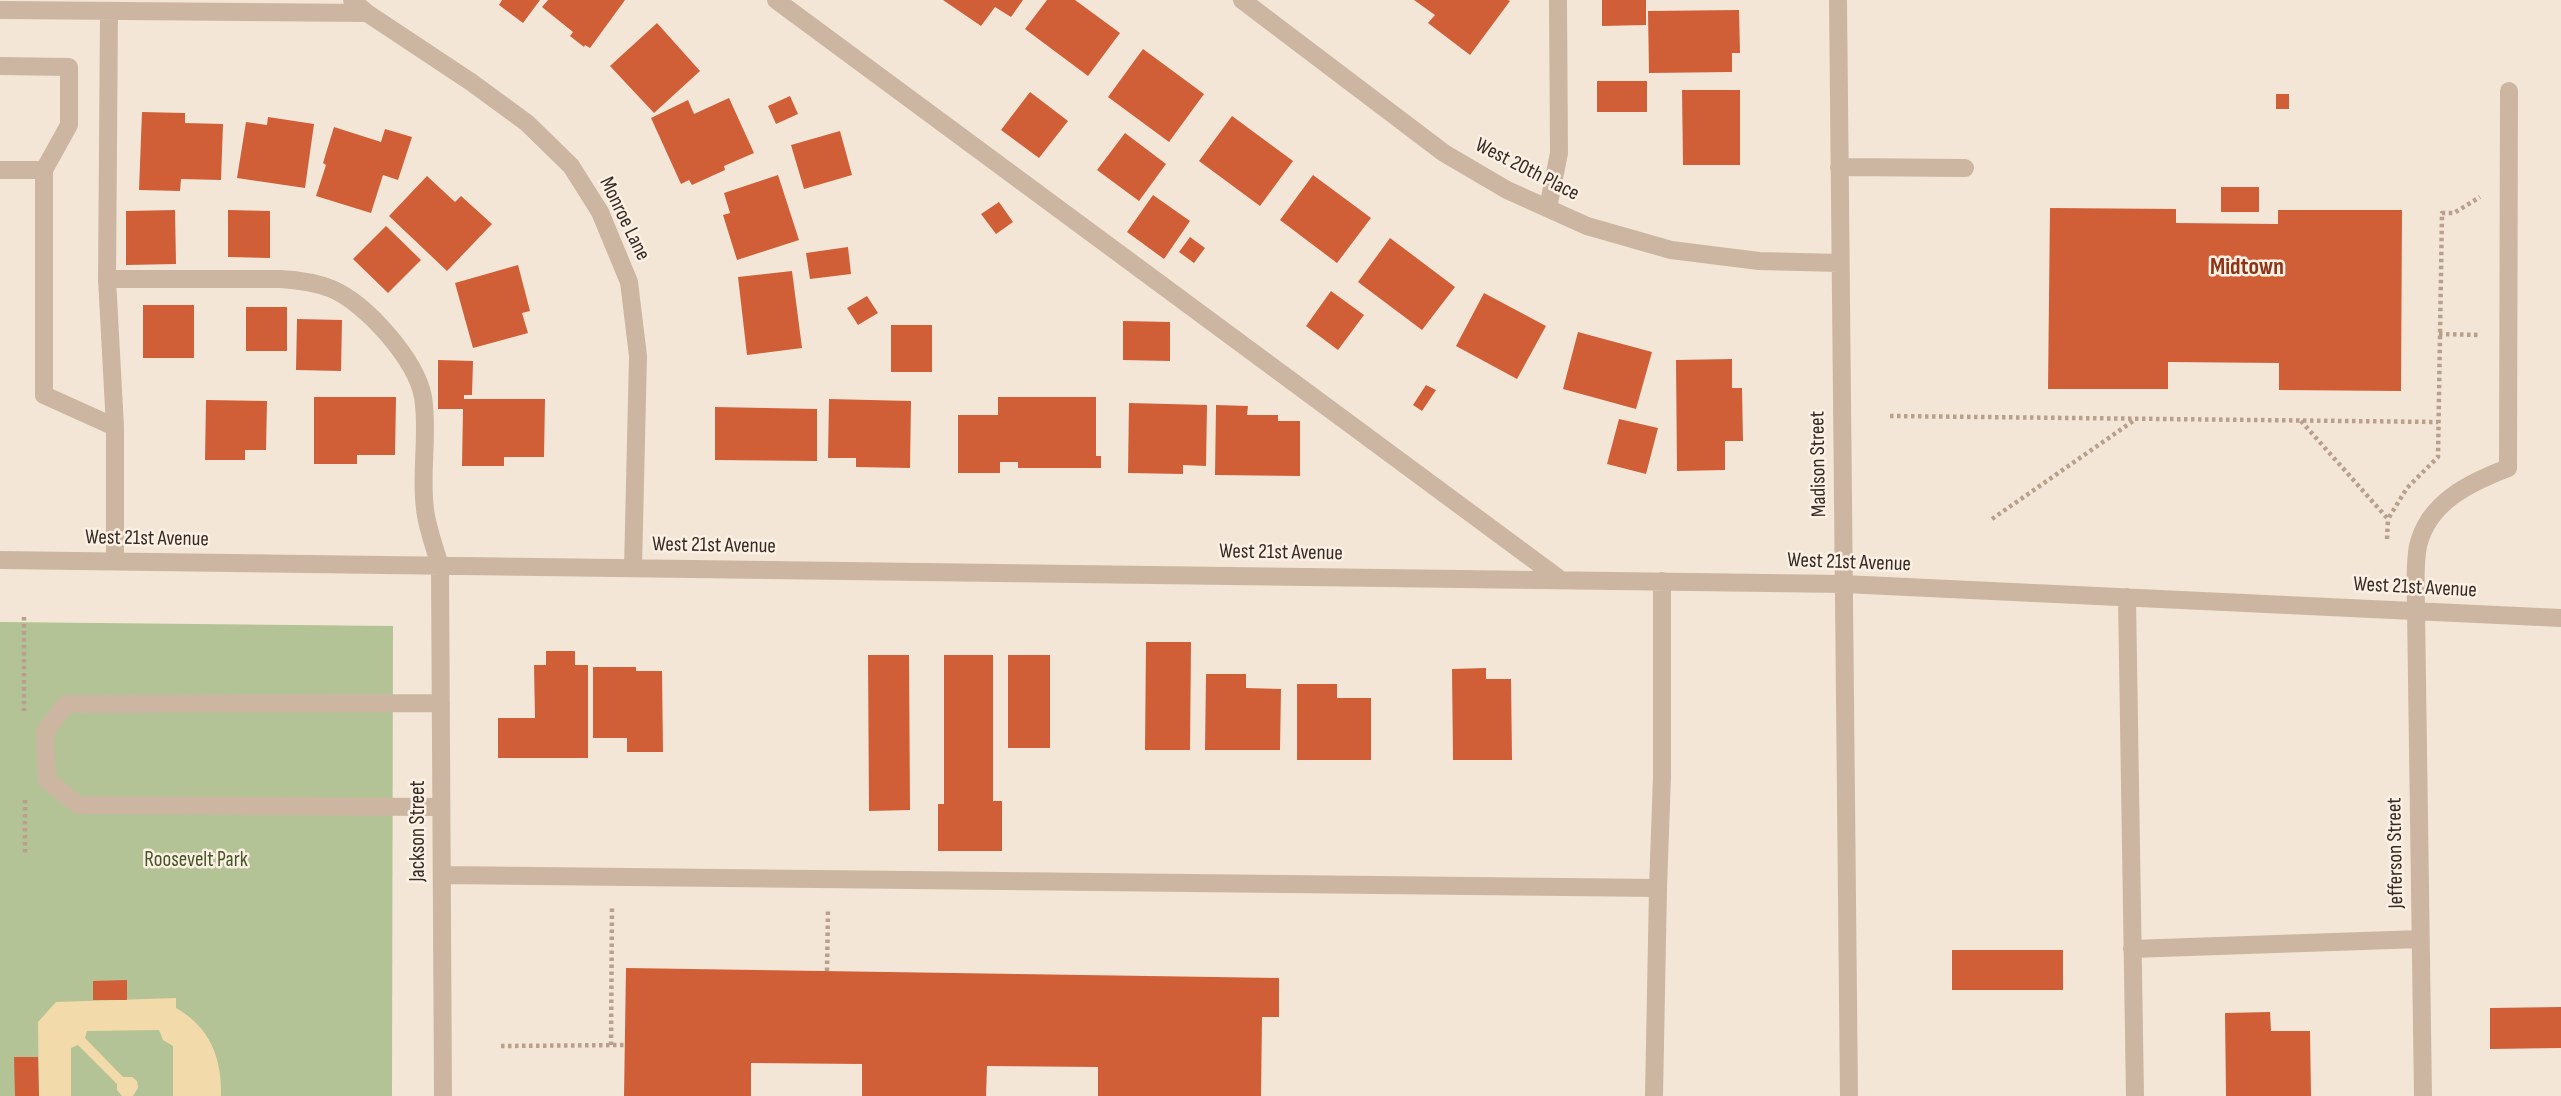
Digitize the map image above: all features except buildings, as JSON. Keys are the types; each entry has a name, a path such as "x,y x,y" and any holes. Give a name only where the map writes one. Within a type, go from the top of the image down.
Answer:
{"street":[{"name":"Monroe Lane","path":"352,0 527,123 570,166 600,212 629,282 638,356 634,568"},
{"path":"776,0 1561,580"},
{"name":"West 20th Place","path":"1242,0 1444,153 1507,190 1587,226 1671,250 1759,261 1840,262"},
{"path":"1548,208 1559,153 1558,0"},
{"name":"Madison Street","path":"1838,0 1849,1096"},
{"path":"0,10 367,13"},
{"path":"109,11 107,279 115,427 115,561"},
{"path":"0,66 69,67 69,125 44,170 44,395 115,427"},
{"path":"2508,339 2509,91"},
{"path":"1839,167 1965,168"},
{"path":"0,170 44,170"},
{"name":"Jackson Street","path":"107,279 299,280 335,290 355,303 386,332 414,372 423,397 425,510 440,566 443,1096"},
{"name":"Jefferson Street","path":"2423,1096 2416,610 2418,545 2428,522 2441,505 2458,490 2479,478 2508,468 2508,339"},
{"name":"West 21st Avenue","path":"0,560 1844,584 2561,618"},
{"path":"1654,1096 1662,776 1662,581"},
{"path":"2127,597 2135,1096"},
{"path":"441,703 66,704 45,732 47,780 78,805 441,807"},
{"path":"442,875 1658,888"},
{"path":"2132,949 2420,939"}],"path":[{"path":"2301,420 2388,519 2407,488 2438,457 2442,213 2454,213 2509,180"},
{"path":"2439,334 2485,335 2508,339"},
{"path":"1890,416 2438,422"},
{"path":"1992,519 2137,419"},
{"path":"611,1045 613,876"},
{"path":"827,971 828,879"},
{"path":"501,1046 625,1045"}],"green space":[{"name":"Roosevelt Park","path":"0,622 393,626 392,1096 0,1096"}],"sand":[{"path":"176,998 176,1008 198,1024 212,1045 219,1069 221,1096 173,1096 173,1046 163,1040 159,1030 87,1031 85,1038 123,1077 132,1077 137,1081 138,1088 133,1096 122,1096 117,1090 117,1084 78,1045 71,1048 71,1096 39,1096 38,1022 56,1002"}],"district":[{"name":"Midtown","path":"2247,268"}]}
